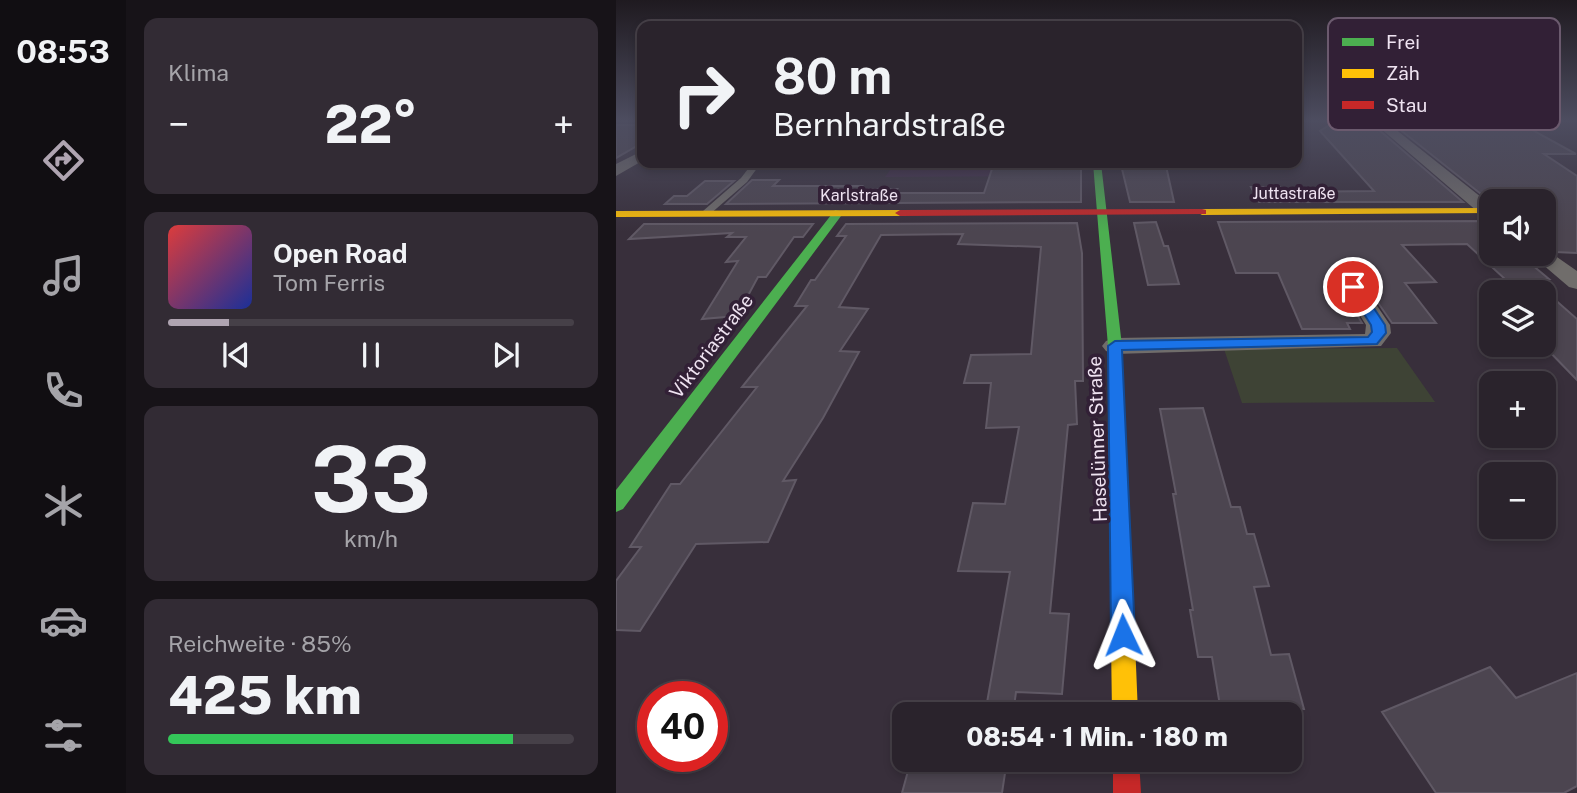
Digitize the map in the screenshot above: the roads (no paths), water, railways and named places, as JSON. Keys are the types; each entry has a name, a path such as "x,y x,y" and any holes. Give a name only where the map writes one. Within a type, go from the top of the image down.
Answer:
{"street":[{"path":"616,171 637,158"},
{"path":"1423,158 1479,205"},
{"name":"Haselünner Straße","path":"1098,168 1115,346 1125,702"},
{"name":"Juttastraße","path":"1102,210 1479,213"},
{"name":"Karlstraße","path":"616,214 1102,210"},
{"name":"Viktoriastraße","path":"616,504 839,212"},
{"path":"1558,261 1577,282"},
{"path":"1115,346 1372,341 1379,333 1378,325 1353,287"},
{"path":"1126,772 1127,793"}],"lane":[{"path":"706,213 744,180 753,168"}]}
